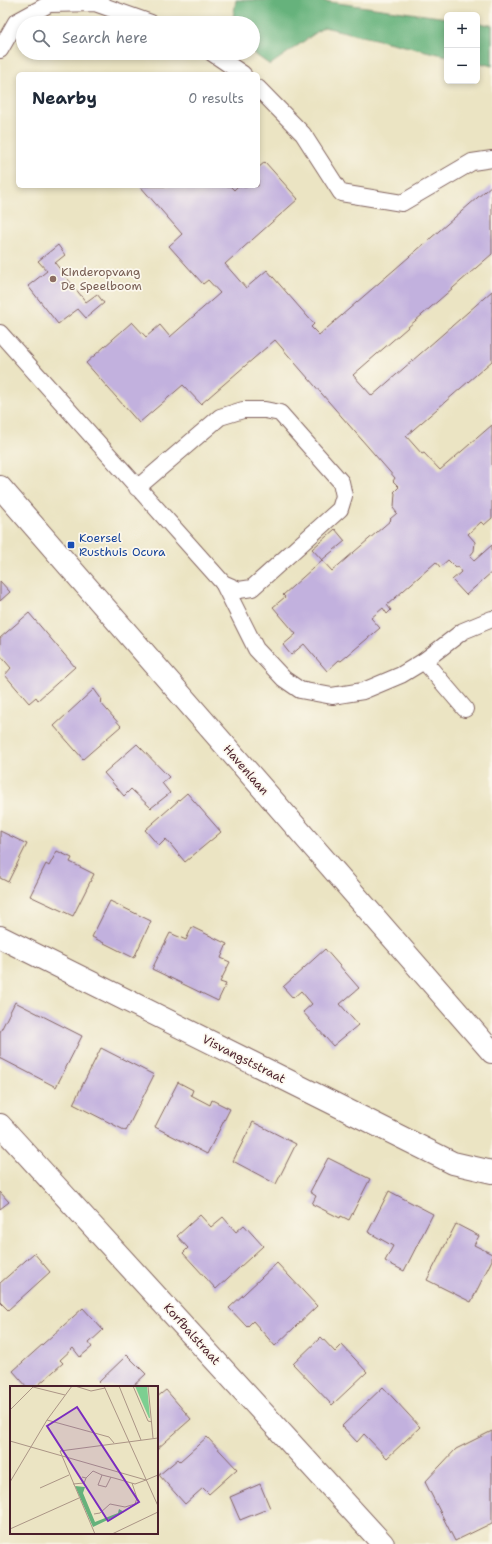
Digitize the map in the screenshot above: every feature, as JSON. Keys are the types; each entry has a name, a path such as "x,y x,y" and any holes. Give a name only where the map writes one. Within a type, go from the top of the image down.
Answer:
{"street":[{"name":"Havenlaan","path":"0,487 492,1052"},
{"name":"Visvangststraat","path":"0,937 453,1163 492,1172"},
{"name":"Korfbalstraat","path":"0,1125 384,1544"}],"lane":[{"path":"27,16 49,4 95,3 131,16"},
{"path":"0,50 16,22"},
{"path":"222,60 240,72"},
{"path":"260,90 304,134 341,193 402,203 472,162 492,159"},
{"path":"0,334 223,583 256,649 284,679 300,690 332,696 363,691 402,675 424,661 462,631 492,619"},
{"path":"138,488 220,417 242,410 265,410 280,413 342,482 344,496 340,509 252,588 239,590 223,583"},
{"path":"424,661 465,709"}],"green space":[{"path":"236,0 316,0 444,18 444,55 324,27 270,65 260,58 260,16 233,16"},
{"path":"480,23 492,25 492,66 480,63"}],"building":[{"path":"265,162 298,199 225,264 246,288 267,270 314,324 311,327 319,335 492,185 492,254 353,375 372,396 492,291 492,361 406,436 422,454 424,453 440,470 492,425 492,518 484,525 481,522 468,534 475,542 474,551 470,556 474,561 492,545 492,572 466,595 452,580 461,572 458,567 456,568 448,560 440,567 436,562 387,605 391,610 387,614 383,608 371,618 380,628 327,671 304,644 291,655 283,645 296,634 273,607 285,597 283,595 322,560 332,571 391,520 390,519 397,513 393,508 394,492 399,487 393,481 395,478 275,340 201,404 183,385 139,423 86,363 132,322 146,337 160,325 170,337 220,293 208,280 203,284 169,246 182,234 142,188 232,188 234,190 236,188 260,188 260,166"},
{"name":"Kinderopvang De Speelboom","path":"58,245 65,255 55,263 86,302 97,294 104,303 86,318 78,309 58,324 28,286 47,271 38,261"},
{"path":"335,529 345,541 322,560 312,549"},
{"path":"0,581 10,592 0,601"},
{"path":"29,613 75,667 38,700 36,697 29,703 5,675 11,668 0,655 0,638"},
{"path":"94,689 102,700 100,702 121,726 83,759 54,726"},
{"path":"137,744 169,777 162,783 170,793 151,808 131,789 124,796 104,773"},
{"path":"187,793 221,832 185,862 166,839 159,846 145,830"},
{"path":"0,831 27,844 8,882 0,878"},
{"path":"57,851 72,858 70,862 94,874 73,916 30,896 46,864 49,866"},
{"path":"110,901 151,921 134,958 92,937"},
{"path":"192,927 227,944 221,958 230,962 220,982 226,984 218,1001 152,969 170,933 186,940"},
{"path":"325,949 359,988 340,1004 358,1025 333,1046 303,1012 312,1004 301,991 293,998 283,987"},
{"path":"15,1002 82,1036 56,1087 0,1058 0,1032"},
{"path":"101,1048 154,1075 126,1131 73,1104"},
{"path":"178,1082 193,1090 191,1095 210,1105 212,1100 230,1109 207,1154 155,1127"},
{"path":"253,1122 296,1144 276,1184 233,1161"},
{"path":"328,1158 370,1179 349,1220 341,1216 340,1218 312,1204 316,1196 310,1192"},
{"path":"389,1191 433,1214 404,1271 385,1261 393,1246 368,1232"},
{"path":"0,1192 9,1202 0,1209"},
{"path":"200,1215 211,1227 223,1217 236,1232 244,1225 263,1246 216,1289 183,1253 188,1248 177,1236"},
{"path":"456,1224 479,1236 474,1245 492,1254 492,1260 471,1302 427,1280"},
{"path":"34,1253 50,1272 8,1310 0,1302 0,1283"},
{"path":"277,1263 317,1306 275,1346 253,1321 247,1327 229,1308"},
{"path":"83,1308 103,1330 89,1343 92,1347 80,1357 73,1348 60,1360 63,1363 37,1386 26,1386 13,1371"},
{"path":"321,1337 335,1352 342,1345 367,1372 332,1405 293,1364"},
{"path":"127,1355 146,1374 133,1386 103,1386 99,1382"},
{"path":"383,1387 420,1427 387,1458 364,1434 357,1442 342,1426"},
{"path":"166,1390 191,1419 158,1448 158,1396"},
{"path":"492,1431 492,1523 455,1541 425,1482 456,1449"},
{"path":"207,1437 237,1469 209,1494 203,1488 185,1504 159,1475 178,1459 180,1461"},
{"path":"260,1484 270,1508 240,1520 230,1497"}],"place":[{"name":"Kinderopvang De Speelboom","path":"53,279"},
{"name":"Koersel Rusthuis Ocura","path":"71,545"}]}
